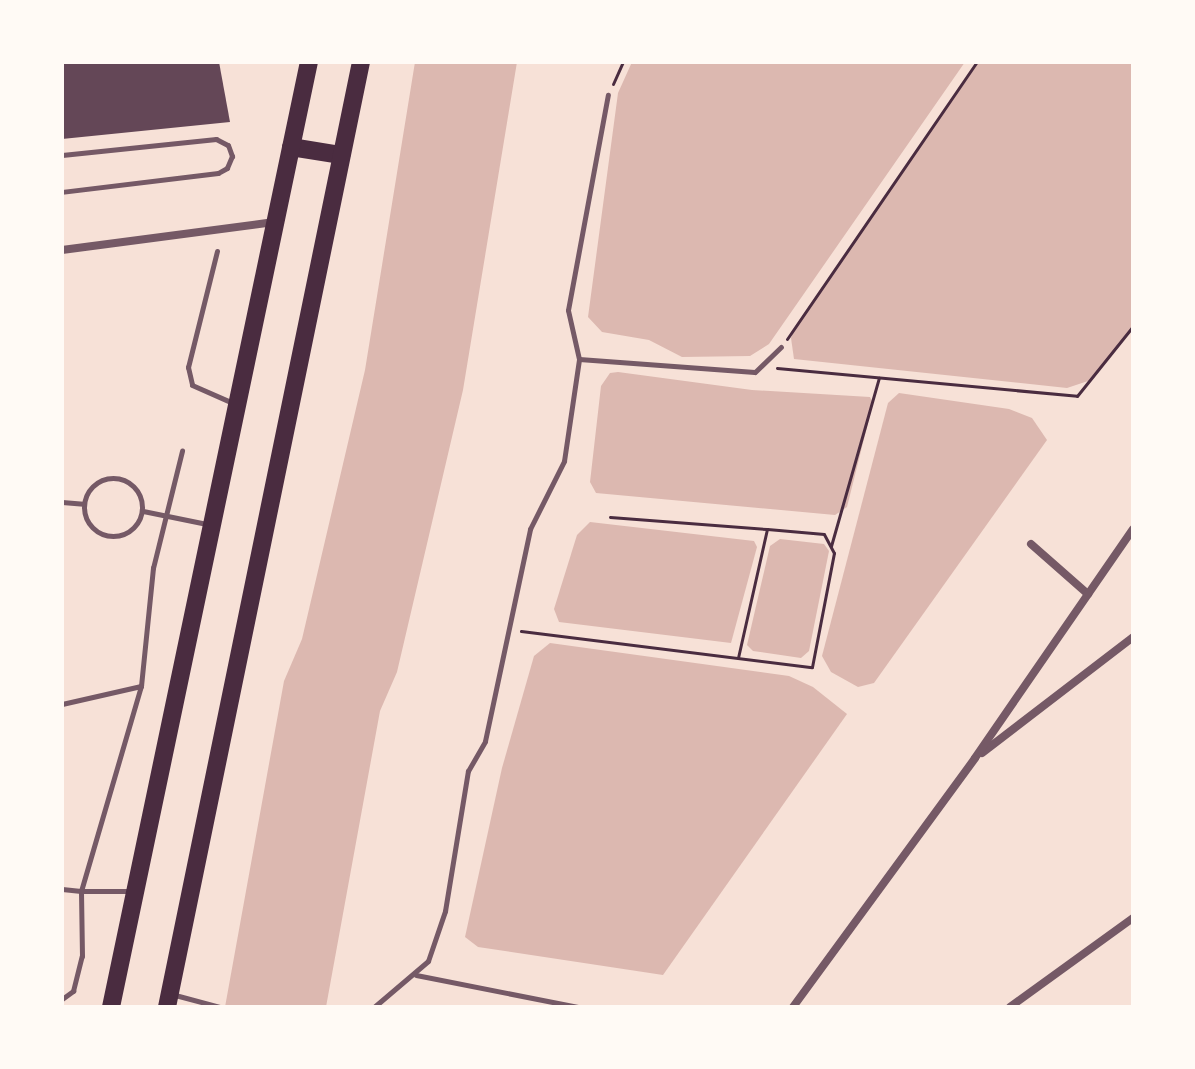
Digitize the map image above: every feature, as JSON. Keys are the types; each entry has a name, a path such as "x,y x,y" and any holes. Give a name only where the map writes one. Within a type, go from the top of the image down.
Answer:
{"main road":[{"path":"111,1007 309,62"},
{"path":"169,1001 361,62"},
{"path":"291,147 341,155"}],"street":[{"path":"62,250 275,222"},
{"path":"793,1007 975,758 1133,529"},
{"path":"1031,544 1088,594"},
{"path":"975,758 1133,637"},
{"path":"1010,1007 1133,918"}],"lane":[{"path":"374,1007 428,961 445,911 468,771 485,741 530,529 564,461 579,359 568,310 608,95"},
{"path":"62,155 216,139 228,145 232,156 227,168 218,173 62,192"},
{"path":"217,251 188,367 192,385 237,405"},
{"path":"579,359 755,372 765,367 781,347"},
{"path":"62,999 73,991 82,956 81,891 141,686 152,622 151,585 182,451"},
{"path":"116,478 140,495 143,511 125,534 110,537 95,531 83,504 89,489 116,478"},
{"path":"62,502 83,504"},
{"path":"143,511 212,525"},
{"path":"62,704 141,686"},
{"path":"62,889 136,891"},
{"path":"415,975 578,1007"},
{"path":"169,1001 220,1007"}],"path":[{"path":"608,95 623,62"},
{"path":"781,347 977,62"},
{"path":"765,367 1077,396 1133,326"},
{"path":"831,546 879,378"},
{"path":"509,629 812,667 834,553 824,534 610,517"},
{"path":"738,658 767,529"}],"shaded area":[{"path":"415,62 517,62 463,390 397,672 380,711 326,1007 225,1007 284,681 302,639 365,370"},
{"path":"632,62 965,62 769,344 750,356 682,357 649,340 602,332 588,317 618,93"},
{"path":"979,62 1133,62 1133,329 1088,381 1067,388 794,359 791,338 796,325"},
{"path":"610,373 752,390 870,397 873,403 847,507 835,515 596,493 590,482 601,386"},
{"path":"899,393 1009,409 1032,418 1047,440 874,683 858,687 831,672 822,656 888,403"},
{"path":"590,522 754,541 757,547 731,643 559,622 554,609 577,535"},
{"path":"780,539 824,544 829,551 809,651 801,658 753,651 747,645 770,546"},
{"path":"550,643 789,676 813,687 847,714 663,975 478,947 465,937 502,768 534,656"}],"building":[{"path":"62,62 219,62 230,122 62,139"}]}
